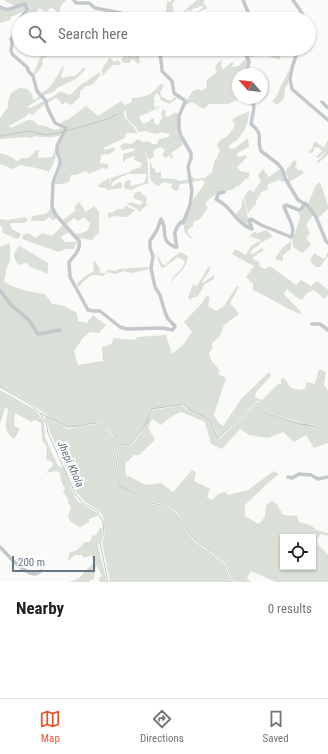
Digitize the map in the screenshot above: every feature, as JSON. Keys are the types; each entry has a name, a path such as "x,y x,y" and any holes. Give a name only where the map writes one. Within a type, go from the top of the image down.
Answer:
{"street":[{"path":"74,0 76,3 89,3 95,8 116,12"},
{"path":"243,0 248,12"},
{"path":"292,0 301,12"},
{"path":"0,7 3,9 12,9 25,4 27,9 24,12"},
{"path":"14,56 21,61 33,76 37,91 46,101 46,105 49,112 53,116 55,123 66,128 57,146 60,164 53,183 52,207 56,215 79,240 78,250 69,262 70,278 88,310 100,311 113,323 127,329 163,328 169,330 175,326 166,315 160,295 155,287 151,268 153,256 150,248 150,241 157,230 161,219 164,224 164,238 170,244 177,247 174,239 175,233 179,224 181,222 182,223 186,216 192,198 188,168 191,153 181,136 179,129 179,116 185,102 174,93 172,81 162,71 163,66 160,56"},
{"path":"247,56 249,62 248,68"},
{"path":"296,56 290,79 292,89 328,120"},
{"path":"322,102 328,108"},
{"path":"253,104 251,124 259,133 259,148 263,153 278,164 284,172 286,180 298,200 310,207 328,243"},
{"path":"224,192 219,193 216,199 226,206 246,227 252,230 249,220 251,219 261,225 291,237 293,230 284,206 286,205 299,210 305,203"},
{"path":"0,290 11,305 28,318 38,334 60,330"},
{"path":"312,324 320,324 328,330"},
{"path":"288,476 292,478 299,474 310,475 318,479 328,477"},
{"path":"0,547 12,560 27,571 35,574 40,571"}],"shaded area":[{"path":"4,0 66,0 61,6 59,12 56,12 51,7 46,12 39,8 37,12 25,12 27,6 12,5"},
{"path":"175,0 172,5 174,9 173,12 166,12 167,1 170,2"},
{"path":"197,0 204,0 203,3 207,7 206,10 204,9 199,12 204,6 194,8 190,12 188,10 182,12"},
{"path":"23,5 26,6 22,12 12,12 10,20 0,23 0,8 13,10"},
{"path":"41,56 48,56 43,58 42,66 34,76 33,74"},
{"path":"124,56 139,56 141,62 138,64 133,59 130,63 123,63 121,59"},
{"path":"270,56 281,56 279,60"},
{"path":"110,57 114,62 117,60 121,63 120,65 113,65 102,76 102,69"},
{"path":"246,58 248,62 246,68 232,68 232,102 228,104 209,104 204,109 192,102 185,105 183,97 187,100 193,91 198,89 202,91 207,87 206,81 217,72 215,70 216,65 222,59 221,66 223,69 232,62 234,63 231,67 239,66"},
{"path":"63,66 61,76 63,78 75,76 84,67 85,70 76,79 43,96 41,93 49,88"},
{"path":"290,69 284,98 277,105 272,101 277,95"},
{"path":"100,72 100,76 92,85 86,86 80,91 80,97 71,105 66,102 62,105 59,100 55,98 47,104 47,100 60,91 70,95 79,86"},
{"path":"161,84 164,85 160,93 162,97 170,101 175,97 178,98 169,104 161,100 160,96 156,93 154,98 155,102 153,103 155,108 160,107 139,117 143,124 150,121 151,118 154,119 154,123 158,125 163,117 161,114 163,109 166,112 165,116 168,117 174,113 178,113 178,132 183,145 171,153 172,159 169,155 166,158 162,155 165,150 161,147 155,149 153,152 154,156 149,160 145,151 148,163 149,183 132,190 125,189 124,184 126,181 131,180 130,186 144,183 147,174 128,174 130,171 141,167 142,163 134,160 134,156 126,159 123,163 123,154 134,151 135,148 122,150 120,146 124,143 132,144 138,139 143,142 148,141 152,144 157,144 159,139 169,137 169,134 162,132 155,134 146,131 138,132 136,127 127,119 125,109 124,116 137,133 126,133 125,138 103,148 105,150 115,147 114,151 109,154 101,155 100,164 103,163 109,165 107,169 102,168 89,174 86,171 76,175 71,175 69,182 55,184 62,164 62,158 58,151 58,146 67,130 64,125 60,125 63,121 69,119 86,106 98,116 121,101 125,105 132,102 132,98 149,94"},
{"path":"19,88 29,91 32,94 33,100 37,99 39,94 42,97 27,107 30,108 44,101 45,104 32,115 29,113 9,126 11,128 28,120 33,120 38,125 54,130 62,128 63,130 60,135 51,137 34,136 32,138 0,139 0,118 8,107 11,93"},
{"path":"249,111 244,130 237,140 228,148 234,149 248,138 249,147 239,152 237,155 238,157 247,155 246,158 237,167 240,171 250,173 248,179 246,178 238,187 236,186 234,189 215,195 205,203 208,208 200,219 193,222 193,226 187,230 192,238 191,239 185,233 184,227 194,198 205,182 202,180 192,182 191,176 195,179 205,178 212,172 214,163 220,151 217,145 220,140 227,136 235,125 232,120"},
{"path":"328,140 328,155 318,163 317,162 325,152 318,158 316,157 322,151 318,147 314,148 314,151 310,154 309,152 313,147 313,143 316,142 324,148"},
{"path":"36,150 39,151 38,158 52,157 55,151 55,159 49,172 20,165 13,169 0,164 0,153 17,161 22,158 29,158"},
{"path":"294,160 297,162 295,167 298,170 302,170 304,173 288,183 288,177 285,172"},
{"path":"150,162 156,173 161,172 161,178 176,179 179,181 190,179 190,183 180,184 178,190 176,191 171,188 172,184 164,182 158,186 154,184 151,179"},
{"path":"263,169 269,177 280,169 285,182 278,180 267,185 268,189 260,193 259,198 254,191 261,181 258,175"},
{"path":"129,172 114,181 111,185 112,187 119,182 122,183 122,188 107,190 106,188 97,186 109,178 111,183 111,178"},
{"path":"320,182 328,209 318,218 308,204 316,185"},
{"path":"249,190 256,193 258,199 256,204 248,213 244,197"},
{"path":"139,191 147,198 147,205 139,212 137,209 127,204 131,202 140,205 144,202 133,198 135,193"},
{"path":"243,197 248,222 251,228 243,223 232,210 236,214 241,208"},
{"path":"79,202 86,212 94,206 99,212 99,232 92,240 77,238 74,234 82,233 88,230 90,223 84,217 78,221 74,218 67,224 63,220 75,211 75,206"},
{"path":"305,205 313,215 306,225 310,233 306,238 311,245 302,253 293,247 292,237 295,233 300,218 298,211"},
{"path":"126,206 135,210 127,217 114,216 108,218 108,213 114,212 117,209 123,209"},
{"path":"51,208 58,217 53,220 49,217 44,221 31,221 32,216 46,214"},
{"path":"25,217 28,220 24,223 10,223 12,229 21,234 20,237 17,239 3,233 0,225 0,219 8,220"},
{"path":"64,224 70,232 63,235 61,238 65,242 77,242 74,249 65,249 59,252 22,239 23,235 28,233 36,238 42,233 52,236"},
{"path":"266,230 273,236 261,243 260,240 249,236 254,232 258,233"},
{"path":"259,241 260,244 250,253 253,254 262,248 264,250 252,258 260,263 259,266 265,269 270,266 296,285 301,280 311,286 317,281 328,290 328,294 325,299 314,290 307,293 302,300 287,289 284,294 301,312 300,314 253,290 253,284 246,277 254,266 232,254 235,249 246,255 251,246"},
{"path":"291,241 291,249 283,255 283,260 281,261 275,259 282,248"},
{"path":"10,243 10,261 4,282 24,290 45,294 52,304 62,305 77,313 78,321 87,323 93,315 106,325 99,333 90,332 83,338 74,351 78,365 103,361 102,347 111,344 114,338 135,340 137,337 166,335 172,354 183,345 192,332 184,322 202,303 206,296 210,297 208,306 216,311 224,306 237,286 239,287 230,303 239,314 224,325 220,336 212,343 212,349 209,353 211,360 220,371 218,374 226,378 214,415 218,422 223,426 242,398 269,372 271,376 256,392 255,397 262,400 278,384 281,384 281,379 284,378 291,388 301,390 306,388 306,382 315,384 319,369 326,372 324,384 328,391 328,433 316,425 301,423 263,411 257,401 219,437 209,418 194,413 183,404 152,409 147,422 130,445 120,445 112,432 100,424 91,423 69,427 54,420 30,403 0,387 0,247"},
{"path":"20,246 48,263 48,274 31,267 26,263 18,265 14,255"},
{"path":"180,252 188,256 186,264 171,282 183,267 185,261 178,257 163,268 161,267 156,254 162,264 166,265"},
{"path":"328,252 328,256 320,267 316,267 310,261 314,253 324,259"},
{"path":"94,261 99,267 100,273 105,273 104,276 92,275 78,287 77,283 94,271"},
{"path":"209,266 210,270 202,282 203,283 214,275 214,279 205,284 198,296 192,298 191,300 188,298 193,284 197,286"},
{"path":"146,267 150,269 131,273 124,271 115,274 108,272 106,274 106,271 111,270 115,271 119,269"},
{"path":"0,390 35,410 44,421 45,437 58,466 64,468 74,495 78,501 97,513 98,516 89,519 89,522 80,527 71,522 68,517 71,507 63,492 65,489 61,481 60,473 56,471 46,473 53,465 52,462 46,459 47,447 42,440 41,423 35,420 31,422 15,413 14,426 20,429 14,439 10,436 6,429 8,409 5,408 0,424"},
{"path":"257,404 262,412 289,421 315,426 328,435 328,443 314,448 306,435 294,442 283,432 268,438 249,435 240,429 222,449 211,444 205,422 181,412 169,418 161,425 152,419 148,427 155,440 139,455 134,455 125,464 126,475 146,485 161,483 173,492 192,470 196,472 194,481 210,489 207,497 212,500 218,494 225,492 228,495 248,490 274,471 279,474 245,505 245,516 259,524 265,517 266,505 272,501 277,504 283,515 297,516 299,522 328,533 328,536 321,534 317,539 318,544 328,555 328,582 276,582 251,571 247,578 250,582 238,582 231,578 224,562 216,554 195,540 176,512 165,505 152,502 118,485 116,474 120,446 131,446 153,410 182,405 188,411 208,419 219,439"},
{"path":"44,415 68,429 93,424 104,427 113,435 118,445 114,475 117,485 152,504 164,507 175,513 194,541 215,556 223,565 229,580 233,582 110,582 102,542 105,535 103,516 98,510 85,502 77,493"},
{"path":"102,527 103,533 98,546 107,582 100,582 99,578 102,576 97,566 95,568 94,579 88,582 69,582 79,578 94,562 91,555 84,558 82,555 75,555 68,561 69,553 77,550 85,542 90,542 92,536 96,535"}],"waterway":[{"path":"66,131 108,119 118,114"},
{"path":"0,136 29,131 46,135 63,132"},
{"name":"Jhepi Khola","path":"0,387 30,404 40,413 46,422 48,433 76,495 83,503 97,511 103,522 104,534 100,542 108,582"},
{"path":"119,445 130,445 147,422 152,409 183,404 189,410 209,419 218,438 257,403 263,412 300,424 316,426 328,434"},
{"path":"40,413 68,427 93,423 104,426 114,434 119,446 115,474 118,485 152,503 165,506 175,513 195,540 216,555 223,563 231,582"},
{"path":"231,579 236,582"}]}
